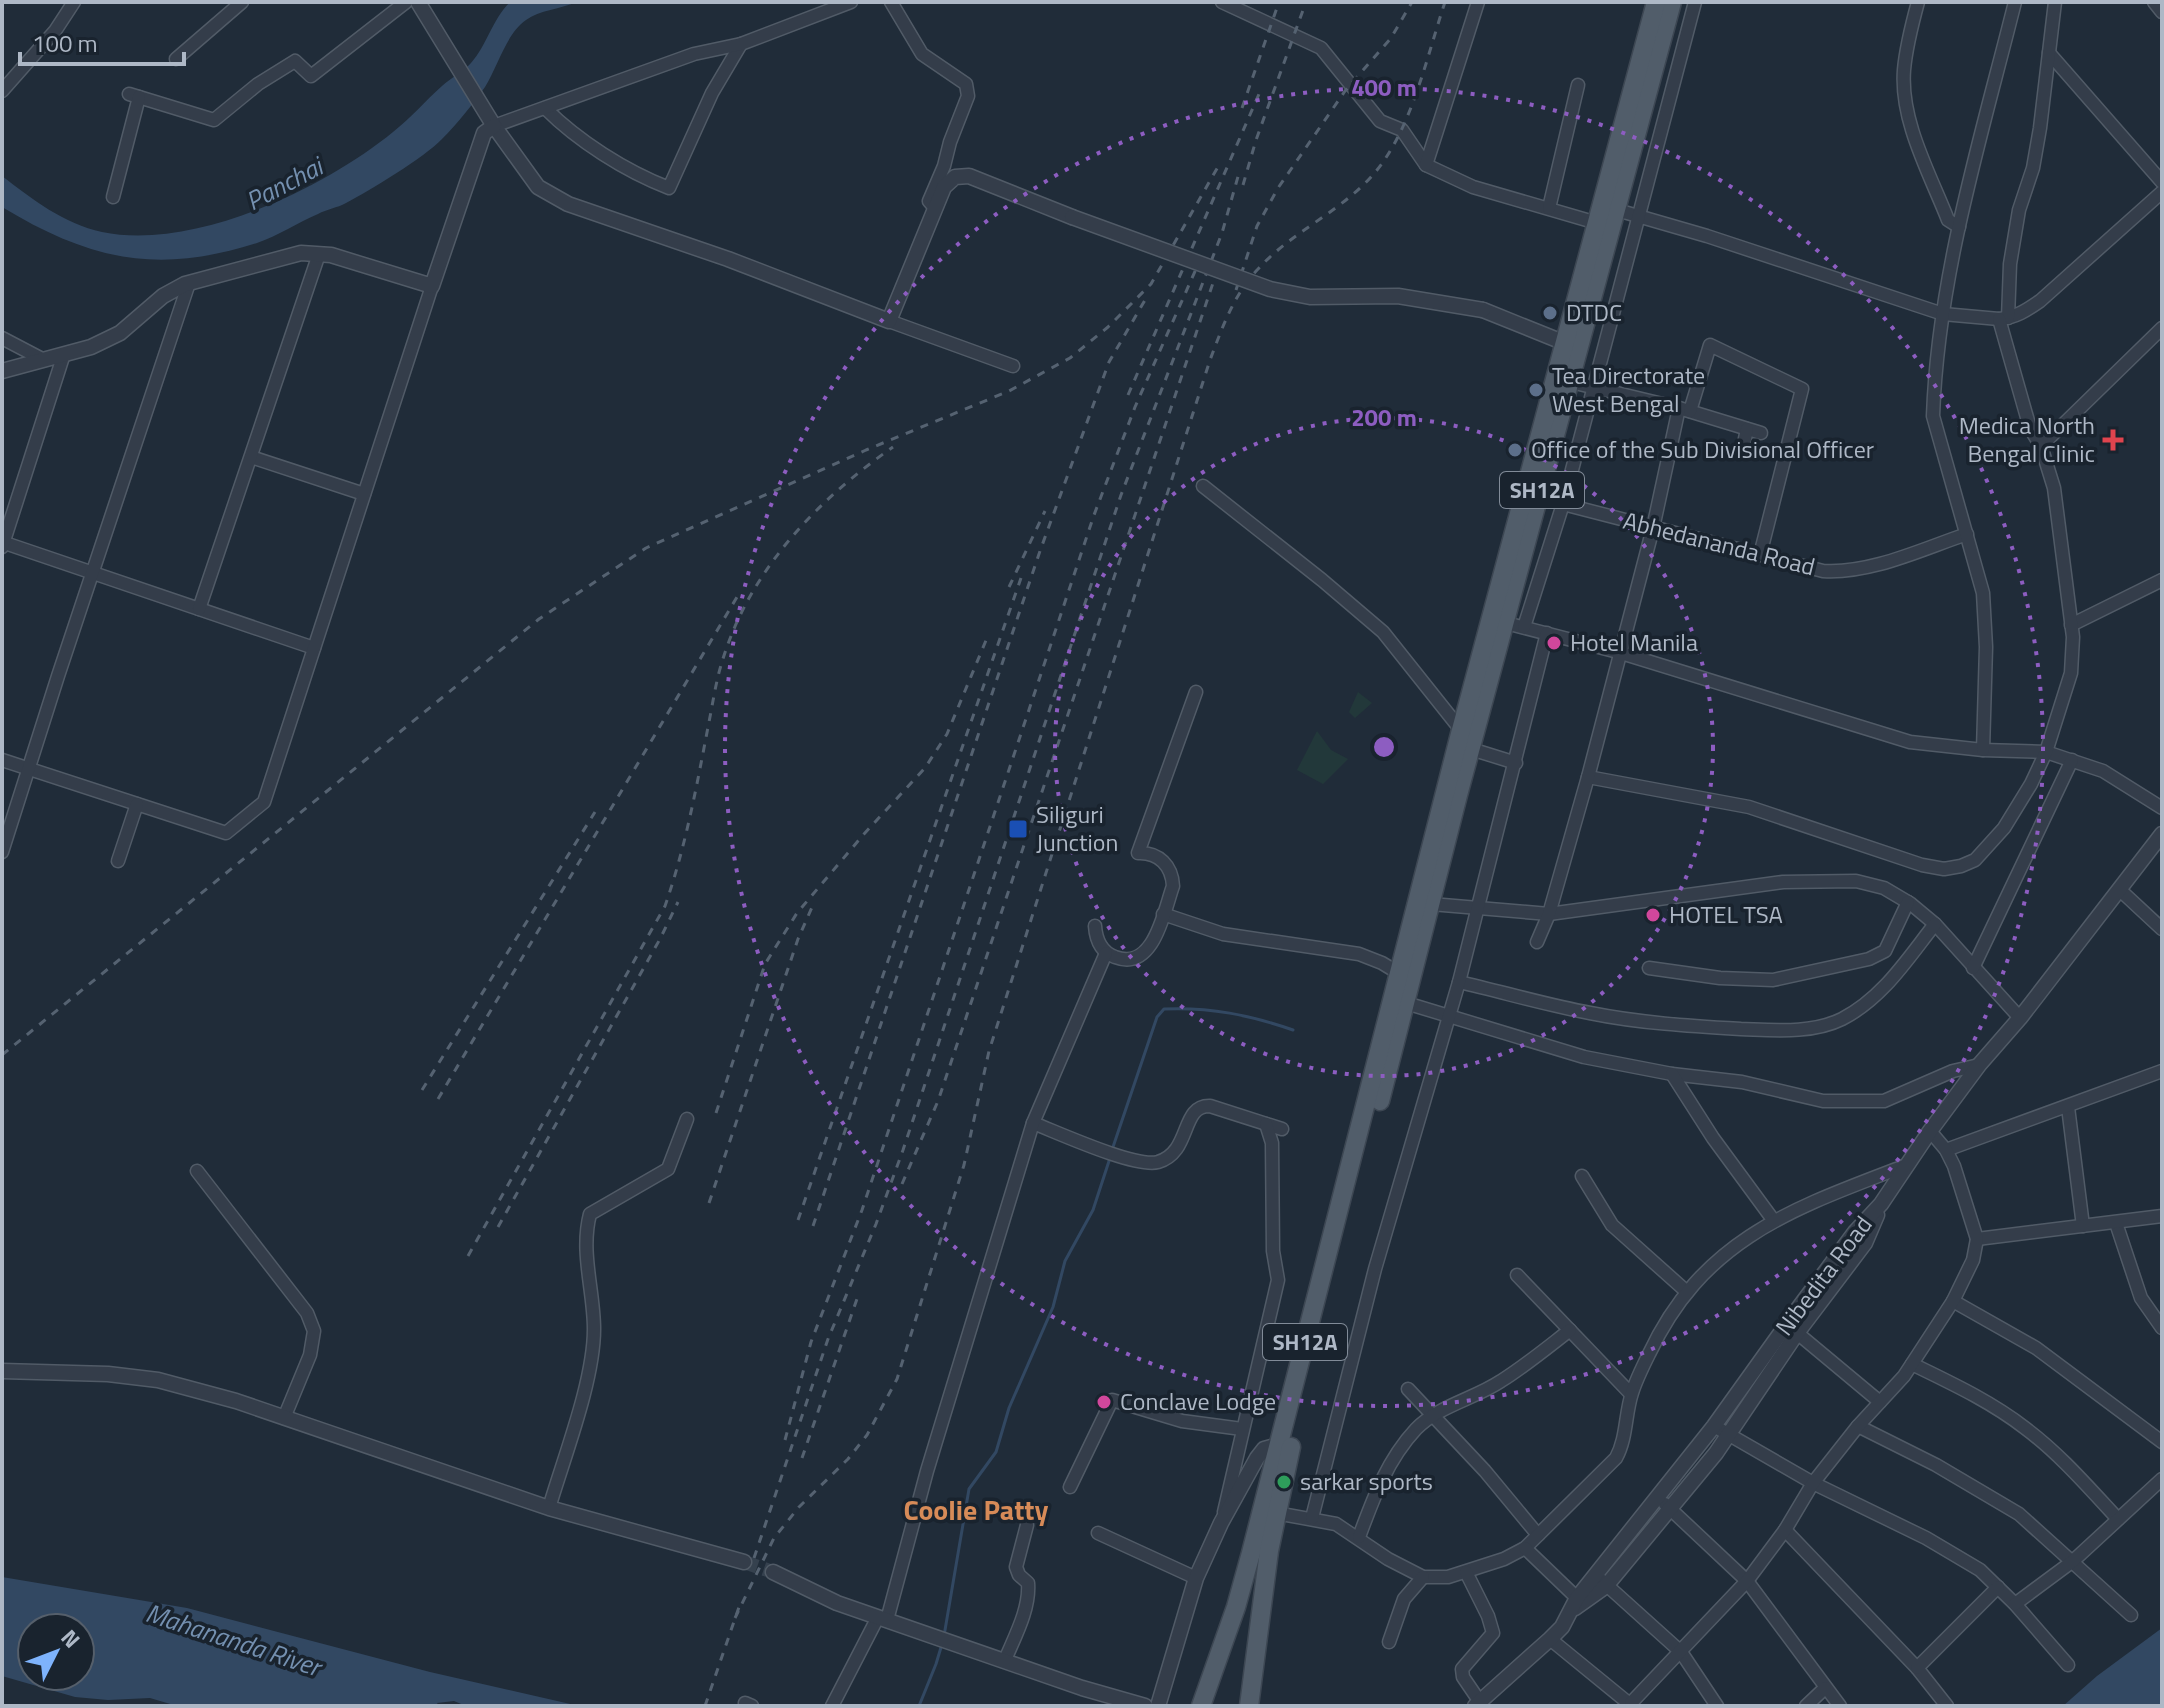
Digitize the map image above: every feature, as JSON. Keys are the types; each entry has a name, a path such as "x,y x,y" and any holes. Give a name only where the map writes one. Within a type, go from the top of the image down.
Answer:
{"main road":[{"name":"SH12A","path":"1249,1706 1276,1513 1316,1346 1406,1003 1406,976 1431,904 1571,382 1606,213 1656,2"},
{"name":"SH12A","path":"1201,1706 1236,1607 1406,976 1461,730 1506,625 1565,343 1672,2"}],"street":[{"path":"2,91 55,31 74,2"},
{"path":"176,59 242,2"},
{"path":"113,197 134,96 214,120 258,84 295,61 311,76 406,2"},
{"path":"2,760 226,833 264,802 484,133 494,126 694,54 741,44 851,2"},
{"path":"891,2 922,54 966,84 968,96 929,201 935,208"},
{"path":"1222,2 1321,48 1380,121 1402,130 1426,165 1473,187 1549,208 1639,215 1943,314 2004,319 2040,301 2162,192"},
{"path":"1426,165 1478,2"},
{"path":"1695,2 1563,504 1554,529 1506,625 1618,652 1910,742 1983,750 2046,752 2103,771 2162,808"},
{"path":"1918,2 1903,72 1904,94 1913,129 1948,220 1959,227"},
{"path":"1983,750 1986,647 1983,593 1933,416 1943,314 1959,227 2015,2"},
{"path":"1588,777 1749,807 1922,865 1944,869 1975,860 2004,828 2031,784 2046,752 2071,673 2071,625 2054,488 2041,446 2030,428 2004,319 2019,210 2038,141 2055,2"},
{"path":"2154,2 2162,12"},
{"path":"425,6 494,126 538,187 568,204 728,259 1013,366"},
{"path":"545,108 562,125 610,156 669,188 712,93 741,44"},
{"path":"2049,53 2162,182"},
{"path":"1549,208 1578,85"},
{"path":"889,321 944,187 955,177 969,176 1270,289 1310,297 1398,296 1483,310 1565,343"},
{"path":"2,371 91,347 120,333 163,296 189,283 301,253 331,255 432,286"},
{"path":"199,609 319,254"},
{"path":"2,852 189,283"},
{"path":"2041,446 2162,328"},
{"path":"2,338 44,360"},
{"path":"1537,942 1549,914 1588,777 1618,652 1685,410 1710,345 1802,389 1760,555"},
{"path":"64,354 2,544 314,648"},
{"path":"1571,382 1685,410 1761,433"},
{"path":"1742,453 1747,429"},
{"path":"251,457 364,494"},
{"path":"1203,486 1383,632 1461,730"},
{"name":"Abhedananda Road","path":"1563,504 1760,555 1836,571 1891,560 1967,534"},
{"path":"1533,523 1554,529"},
{"path":"2071,625 2162,580"},
{"path":"1312,1518 1375,1269 1450,1017 1547,633"},
{"path":"1095,926 1096,937 1106,953 1124,959 1142,954 1154,940 1173,886 1169,868 1155,855 1138,853 1196,692"},
{"path":"1471,749 1516,763"},
{"path":"1973,968 2072,760"},
{"path":"118,861 137,804"},
{"name":"Nibedita Road","path":"1601,1580 1657,1497 1721,1430 1855,1232 1881,1204 1979,1065 2020,1018 2162,834"},
{"path":"1431,904 1549,914 1783,882 1856,881 1884,888 1908,902 1935,924 2020,1018"},
{"path":"2120,890 2162,929"},
{"path":"1649,968 1720,978 1773,980 1869,959 1885,951 1908,902"},
{"path":"1163,914 1223,934 1359,954 1406,976"},
{"path":"1459,982 1590,1013 1679,1026 1770,1030 1815,1028 1844,1018 1870,1000 1893,978 1935,924"},
{"path":"832,1706 883,1618 1033,1123 1106,953"},
{"path":"1406,1003 1584,1057 1672,1074 1742,1082 1823,1101 1878,1102 1953,1071 1979,1065"},
{"path":"1946,1150 2162,1071"},
{"path":"1672,1074 1713,1138 1774,1221"},
{"path":"1033,1123 1120,1156 1149,1163 1165,1159 1179,1147 1193,1112 1202,1106 1282,1129"},
{"path":"2068,1107 2083,1226"},
{"path":"549,1508 589,1371 594,1330 585,1232 590,1214 668,1169 687,1119"},
{"path":"1221,1523 1278,1280 1273,1251 1272,1143 1266,1124"},
{"path":"1550,1639 1631,1704 1747,1581 1785,1530 1813,1483 1912,1364 1953,1301 1973,1260 1977,1239 1963,1190 1946,1150 1930,1131"},
{"path":"1276,1513 1336,1524 1388,1559 1423,1577 1448,1577 1466,1572 1525,1548 1616,1458 1631,1394 1651,1349 1687,1292 1705,1271 1729,1249 1774,1221 1907,1165"},
{"path":"197,1171 307,1313 314,1331 310,1355 284,1418"},
{"path":"1582,1176 1612,1225 1687,1292"},
{"path":"1977,1239 2162,1216"},
{"path":"2116,1223 2141,1298 2162,1328"},
{"path":"1517,1275 1631,1394"},
{"path":"1953,1301 2036,1348 2162,1442"},
{"path":"1792,1328 1880,1402"},
{"path":"1359,1537 1375,1491 1410,1435 1433,1416 1501,1382 1570,1330"},
{"path":"1912,1364 1973,1393 2024,1426 2055,1452 2118,1519"},
{"path":"2,1371 108,1374 158,1380 236,1401 549,1508 744,1562"},
{"path":"1408,1389 1485,1471 1538,1535"},
{"path":"1070,1487 1112,1400 1182,1421 1242,1429"},
{"path":"1858,1426 1936,1465 2019,1514 2131,1615"},
{"path":"1466,1572 1493,1633 1462,1669 1477,1704 1550,1639 1574,1604 1670,1508 1716,1453 1721,1430 1813,1483 1926,1538 1980,1570 2015,1604 2068,1665"},
{"path":"1158,1706 1196,1578 1221,1523 1257,1458 1264,1449 1279,1445"},
{"path":"2015,1604 2073,1561 2162,1479"},
{"path":"1657,1497 1747,1581 1840,1706"},
{"path":"1005,1660 1028,1594 1028,1583 1016,1567 1027,1525"},
{"path":"1785,1530 1917,1668 1947,1706"},
{"path":"1098,1533 1196,1578"},
{"path":"1525,1548 1574,1604"},
{"path":"773,1572 837,1603 1082,1688 1145,1706"},
{"path":"1389,1642 1404,1599 1423,1577"},
{"path":"1601,1580 1681,1652 1717,1706"},
{"path":"1917,1668 1998,1587"},
{"path":"1806,1706 1825,1688"}],"green space":[{"path":"1358,692 1372,703 1355,718 1349,712"},
{"path":"1317,731 1331,750 1348,759 1323,784 1297,770"}],"water":[{"path":"510,2 577,2 537,14 519,26 480,94 448,133 423,155 346,203 265,240 221,253 187,258 156,260 125,257 65,239 2,207 2,176 62,217 102,232 138,235 176,232 216,224 255,210 331,174 400,127 471,63"},
{"name":"Mahananda River","path":"2,1577 187,1608 430,1672 579,1706 466,1706 454,1701 437,1703 439,1706 177,1706 150,1698 108,1700 58,1692 96,1692 96,1612 16,1612 16,1680 2,1676"},
{"path":"2162,1628 2162,1704 2063,1706 2097,1676"}],"waterway":[{"path":"1113,1147 1157,1017 1164,1009 1230,1013 1293,1030"},
{"path":"944,1636 969,1489 996,1452 1009,1408 1053,1307 1065,1261 1093,1210 1110,1158"},
{"path":"919,1706 942,1644"}],"tunnel":[{"path":"744,1562 773,1572"}],"railway":[{"path":"1242,108 1279,2"},
{"path":"1243,185 1306,2"},
{"path":"1236,290 1257,226 1278,188 1345,91 1391,38 1412,2"},
{"path":"735,1618 774,1538 867,1435 897,1379 964,1165 989,1051 1224,324 1235,300 1258,269 1289,241 1355,192 1383,162 1412,105 1445,2"},
{"path":"1128,395 1259,94"},
{"path":"2,1055 539,619 646,548 866,450 1009,391 1070,358 1108,327 1151,284 1219,165"},
{"path":"754,1558 828,1339 903,1150 1121,495 1222,233 1239,173"},
{"path":"785,1440 811,1342 862,1210 1094,515 1135,407 1200,260"},
{"path":"902,1184 938,1101 1215,277"},
{"path":"813,1226 1040,551 1109,362 1145,300"},
{"path":"468,1256 665,906 690,815 720,669 749,597 789,540 813,514 893,447"},
{"path":"1009,587 1045,511"},
{"path":"798,1220 1021,578"},
{"path":"438,1099 740,592"},
{"path":"716,1113 765,964 797,913 925,768 947,734 987,638"},
{"path":"422,1090 595,812"},
{"path":"498,1227 678,902"},
{"path":"709,1203 798,939 813,905"},
{"path":"802,1458 858,1296"},
{"path":"705,1706 739,1607"}],"place":[{"name":"DTDC","path":"1550,313"},
{"name":"Tea Directorate West Bengal","path":"1536,390"},
{"name":"Medica North Bengal Clinic","path":"2113,440"},
{"name":"Office of the Sub Divisional Officer","path":"1515,450"},
{"name":"Hotel Manila","path":"1554,643"},
{"name":"Siliguri Junction","path":"1018,829"},
{"name":"HOTEL TSA","path":"1653,915"},
{"name":"Conclave Lodge","path":"1104,1402"},
{"name":"sarkar sports","path":"1284,1482"}],"district":[{"name":"Coolie Patty","path":"976,1510"}],"water label":[{"name":"Panchai","path":"284,184"}]}
